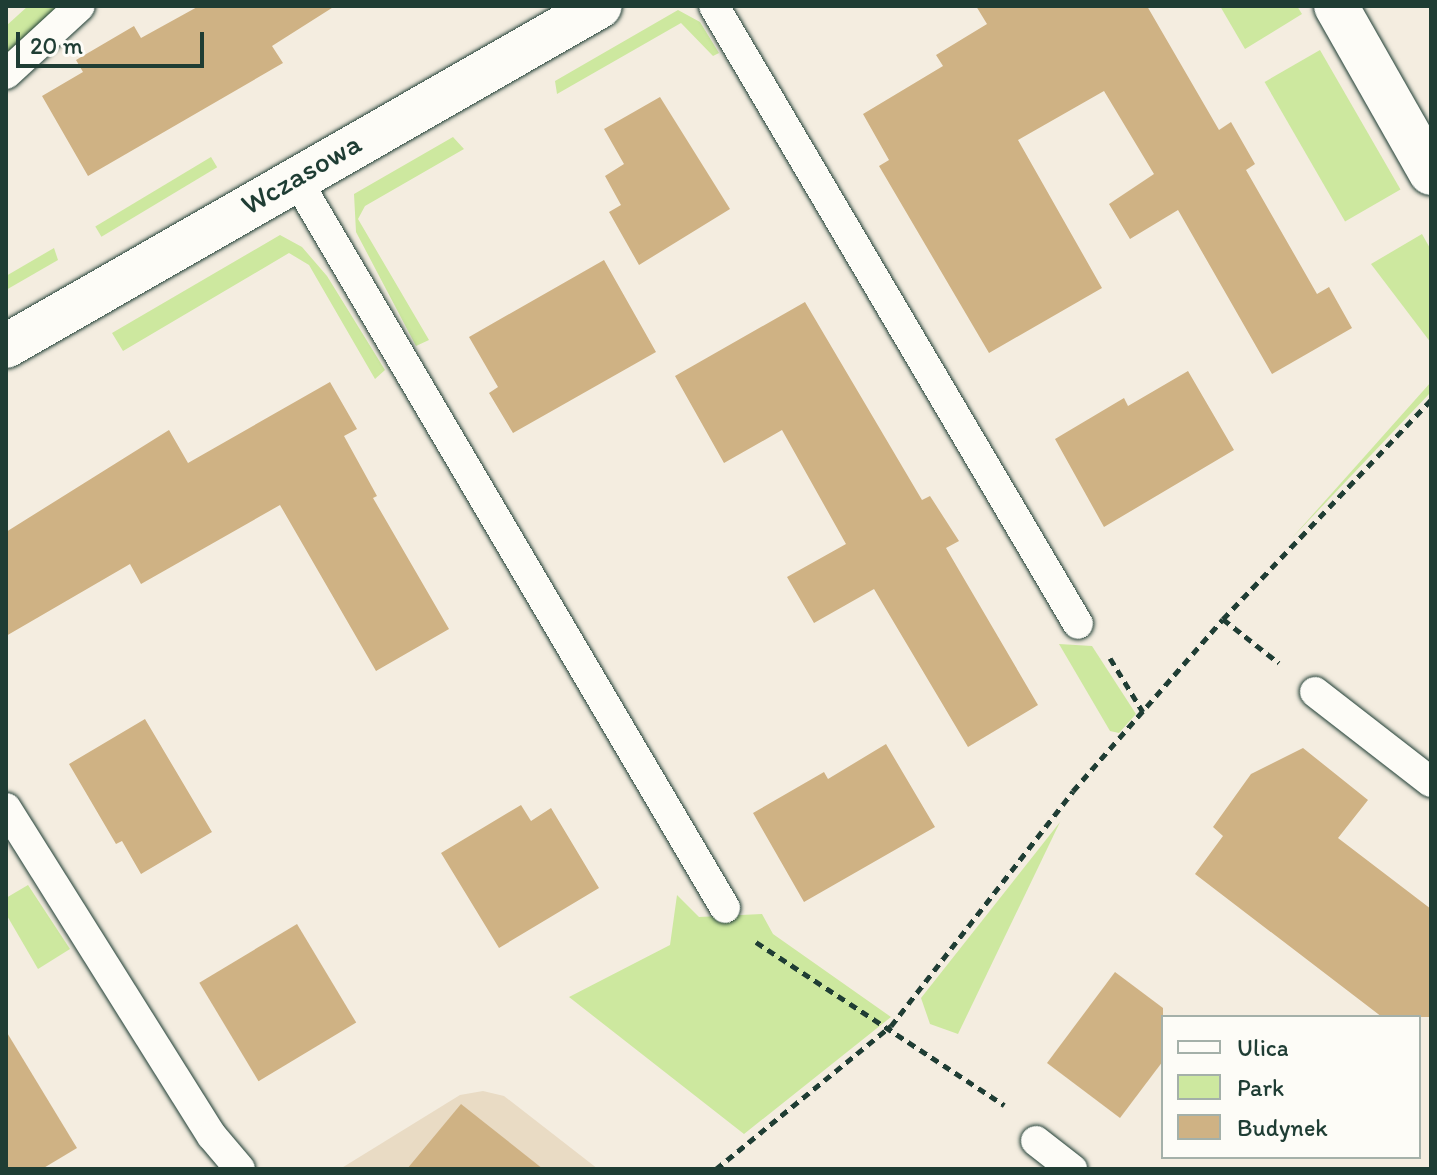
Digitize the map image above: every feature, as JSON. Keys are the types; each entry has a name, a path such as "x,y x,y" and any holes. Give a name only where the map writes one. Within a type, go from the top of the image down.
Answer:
{"street":[{"name":"Wczasowa","path":"6,346 295,177 600,6"},
{"path":"1336,6 1431,173"}],"lane":[{"path":"6,74 80,6"},
{"path":"714,6 1078,624"},
{"path":"295,177 725,908"},
{"path":"1315,692 1431,782"},
{"path":"6,808 212,1136 240,1169"},
{"path":"1036,1141 1072,1169"}],"path":[{"path":"716,1169 891,1026 1073,791 1223,619 1431,400"},
{"path":"1223,619 1315,692"},
{"path":"1078,624 1093,631 1143,712"},
{"path":"725,908 765,949 891,1026 1024,1120 1036,1141"}],"shaded area":[{"path":"483,1091 504,1096 598,1169 340,1169 460,1095"}],"green space":[{"path":"28,6 62,6 6,58 6,26"},
{"path":"1220,6 1297,6 1302,14 1245,49"},
{"path":"678,10 700,22 719,53 713,56 681,23 557,94 555,81"},
{"path":"1320,50 1400,189 1345,221 1265,82"},
{"path":"453,137 464,149 365,206 358,219 429,340 416,346 356,232 354,194"},
{"path":"211,157 217,167 101,237 95,227"},
{"path":"1422,234 1431,250 1431,343 1371,264"},
{"path":"280,235 302,247 327,276 385,370 375,379 309,265 289,253 123,351 112,333"},
{"path":"54,248 58,260 6,290 6,276"},
{"path":"1431,382 1431,392 1291,539"},
{"path":"1059,644 1092,646 1136,714 1119,733 1110,731"},
{"path":"1060,822 958,1034 930,1024 921,998"},
{"path":"28,885 70,949 38,969 6,914 6,898"},
{"path":"677,895 699,917 762,914 773,934 891,1017 744,1134 569,997 670,945"}],"building":[{"path":"199,6 335,6 272,46 283,63 88,176 42,96 83,72 76,60 134,26 141,38"},
{"path":"976,6 1147,6 1219,130 1231,122 1255,164 1246,170 1317,294 1329,287 1352,328 1272,374 1178,210 1130,239 1109,204 1154,174 1104,91 1018,140 1102,288 989,353 879,166 889,160 863,114 943,66 936,55 987,24"},
{"path":"660,97 730,209 639,265 609,212 621,205 605,176 624,164 604,129"},
{"path":"604,260 656,352 513,433 489,393 498,387 469,337"},
{"path":"805,302 922,500 930,496 959,541 946,548 1038,705 968,747 874,589 814,623 787,577 846,544 782,430 724,463 675,376"},
{"path":"1188,371 1234,450 1104,527 1055,439 1124,398 1128,406"},
{"path":"330,382 357,429 344,436 377,496 373,498 449,629 376,671 280,505 141,584 130,564 6,636 6,532 169,430 188,463"},
{"path":"145,719 212,832 141,874 122,841 116,844 69,764"},
{"path":"886,744 935,827 804,902 753,813 824,772 828,779"},
{"path":"1303,748 1368,800 1338,838 1431,909 1431,1017 1379,1015 1195,874 1223,836 1213,827 1251,774"},
{"path":"521,805 531,821 551,808 599,888 499,948 441,853"},
{"path":"297,924 356,1023 259,1081 199,983"},
{"path":"1115,972 1163,1008 1161,1064 1120,1118 1047,1063"},
{"path":"6,1031 77,1148 42,1169 6,1169"},
{"path":"461,1104 543,1169 407,1169"}]}
